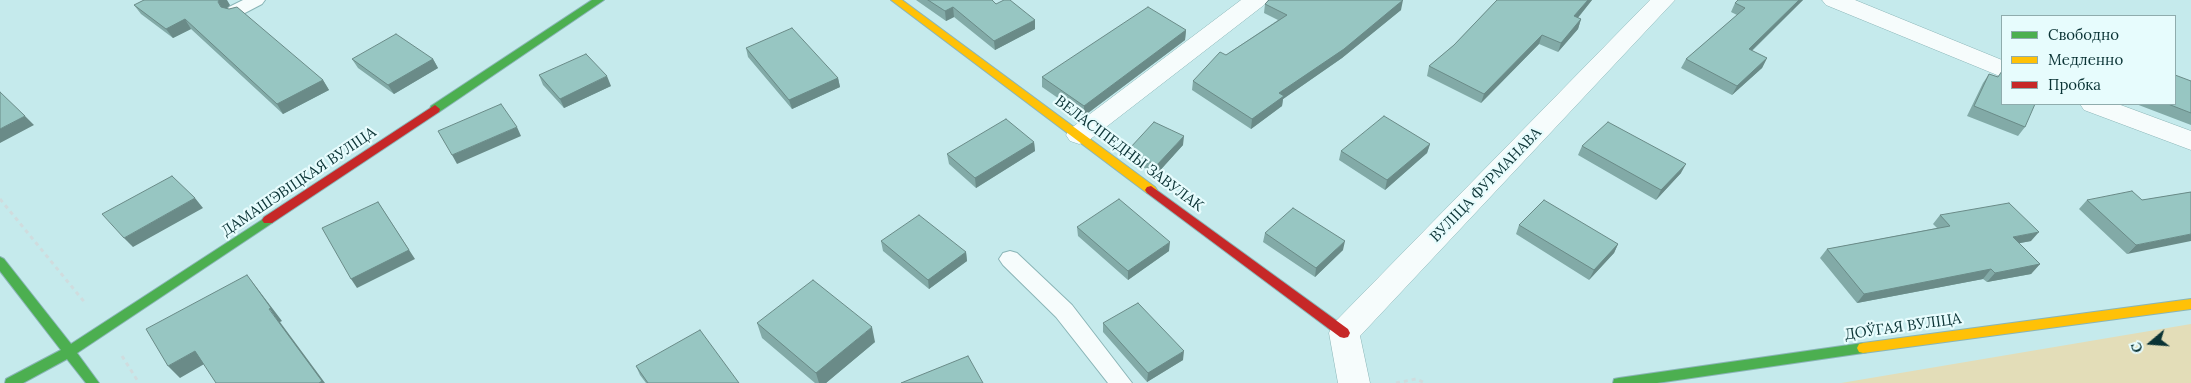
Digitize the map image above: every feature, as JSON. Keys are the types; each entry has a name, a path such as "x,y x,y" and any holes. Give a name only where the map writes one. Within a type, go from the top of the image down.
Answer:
{"street":[{"name":"ДАМАШЭВІЦКАЯ ВУЛІЦА","path":"11,383 70,352 599,0"},
{"name":"ВЕЛАСІПЕДНЫ ЗАВУЛАК","path":"896,0 1344,333"},
{"path":"1079,135 1256,0"},
{"name":"ВУЛІЦА ФУРМАНАВА","path":"1344,333 1663,0"},
{"path":"1834,0 2001,70"},
{"path":"2096,105 2191,141"},
{"path":"0,262 93,383"},
{"name":"ДОЎГАЯ ВУЛІЦА","path":"1619,383 1815,354 2191,304"},
{"path":"1344,333 1354,383"}],"lane":[{"path":"235,11 256,0"},
{"path":"1010,259 1064,311 1121,383"}],"path":[{"path":"0,199 106,328 139,383"},
{"path":"1396,383 1416,379 1425,383"}],"shaded area":[{"path":"2191,324 2191,383 1841,383"}],"building":[{"path":"144,0 219,0 218,2 221,7 229,9 237,7 323,80 277,104 185,19 166,29 134,5"},
{"path":"928,0 992,0 996,4 1004,0 1010,0 1035,20 994,41 953,7 945,11"},
{"path":"1269,0 1403,0 1344,49 1279,93 1284,96 1252,119 1193,81 1220,52 1226,55 1287,15 1265,4"},
{"path":"1497,0 1588,0 1574,16 1581,19 1561,43 1542,35 1484,94 1429,66 1454,45"},
{"path":"1738,0 1799,0 1749,49 1767,58 1737,86 1686,59 1745,8 1735,3"},
{"path":"1148,7 1186,30 1084,106 1042,77"},
{"path":"792,28 838,78 789,100 746,48"},
{"path":"396,34 433,59 388,85 352,59"},
{"path":"586,54 607,76 560,99 539,75"},
{"path":"2001,72 2001,105 2035,105 2025,127 1974,106 1989,74 1998,77"},
{"path":"2176,75 2191,81 2191,113 2171,105 2176,105"},
{"path":"0,92 25,116 0,129"},
{"path":"501,104 517,127 452,155 438,131"},
{"path":"1384,116 1430,144 1387,180 1341,151"},
{"path":"1006,119 1034,142 975,178 947,154"},
{"path":"1154,122 1184,136 1156,166 1130,148"},
{"path":"1608,122 1686,164 1661,190 1582,146"},
{"path":"172,176 195,198 124,238 102,214"},
{"path":"2132,191 2142,200 2191,192 2191,234 2136,245 2087,200"},
{"path":"1119,199 1170,242 1128,271 1077,227"},
{"path":"1544,200 1618,244 1594,270 1519,225"},
{"path":"378,202 409,250 351,279 322,228"},
{"path":"2009,203 2039,232 2013,237 2040,264 1995,273 1991,269 1864,294 1827,249 1950,226 1940,215"},
{"path":"1293,208 1345,241 1316,268 1265,233"},
{"path":"919,215 966,252 928,280 881,241"},
{"path":"247,275 271,308 269,309 322,381 319,383 216,383 195,351 168,366 146,329"},
{"path":"813,280 872,327 816,373 757,323"},
{"path":"1138,303 1184,351 1148,373 1103,323"},
{"path":"700,330 739,383 648,383 636,366"},
{"path":"968,356 983,383 901,383"}],"traffic: fast":[{"path":"435,109 599,0"},
{"path":"11,383 69,352 268,220"},
{"path":"0,262 93,383"},
{"path":"1619,383 1863,348"}],"traffic: slow":[{"path":"896,0 1151,190"},
{"path":"1863,348 2191,304"}],"traffic: jam":[{"path":"268,220 435,109"},
{"path":"1151,190 1344,333"}]}
